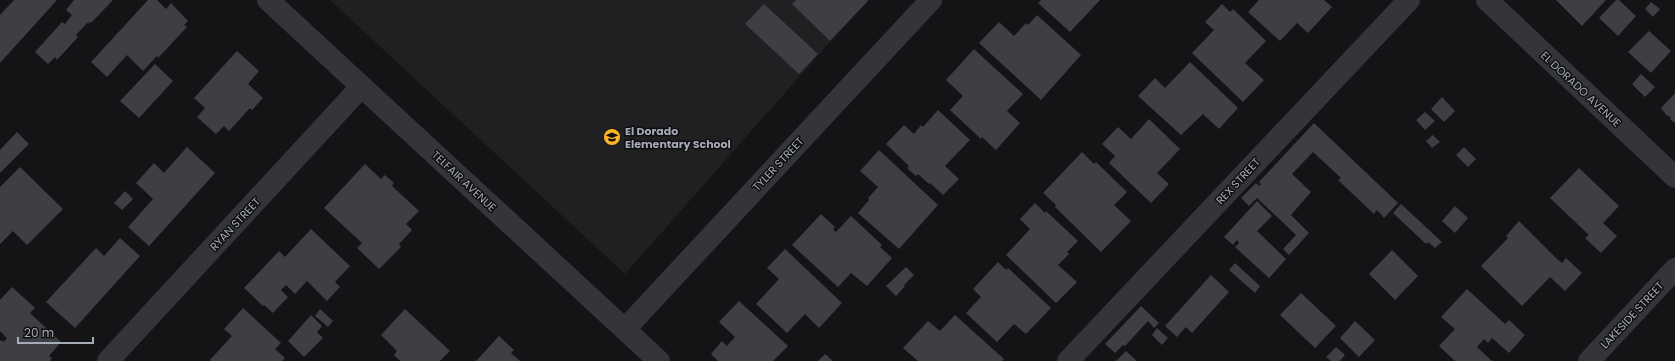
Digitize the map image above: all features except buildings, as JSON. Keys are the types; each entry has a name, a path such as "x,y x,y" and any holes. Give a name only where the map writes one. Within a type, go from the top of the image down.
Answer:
{"street":[{"name":"TELFAIR AVENUE","path":"268,0 659,361"},
{"name":"TYLER STREET","path":"625,329 931,0"},
{"name":"REX STREET","path":"1068,361 1409,0"},
{"name":"EL DORADO AVENUE","path":"1487,0 1675,177"},
{"name":"RYAN STREET","path":"108,361 361,87"},
{"name":"LAKESIDE STREET","path":"1589,361 1675,269"}],"shaded area":[{"name":"El Dorado Elementary School","path":"330,0 867,0 625,274"}],"place":[{"name":"El Dorado Elementary School","path":"612,137"}]}
